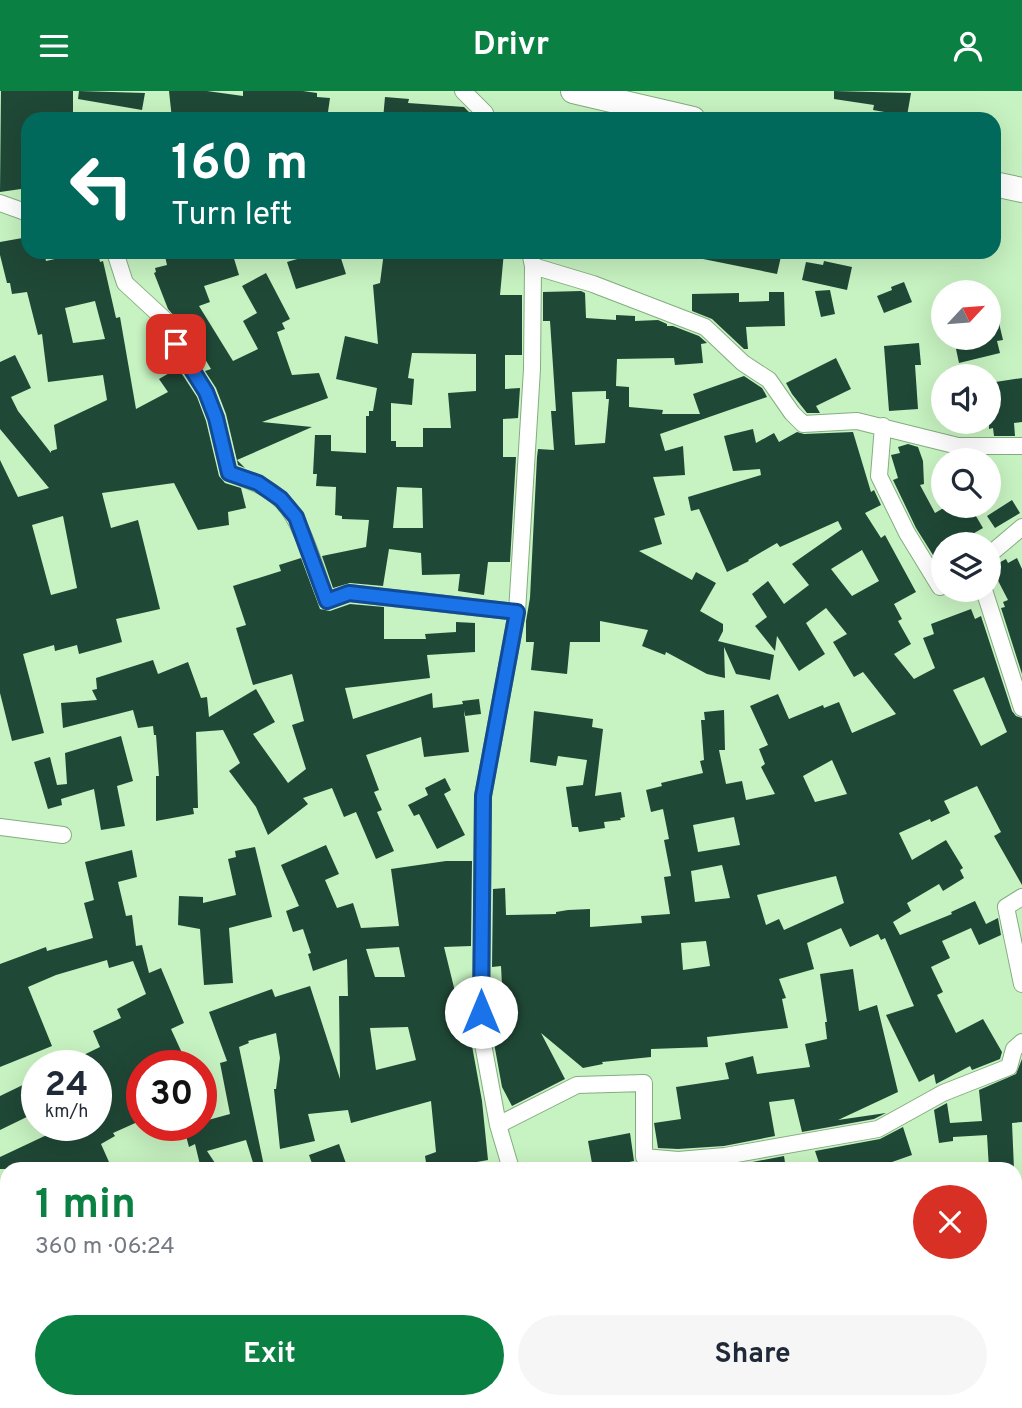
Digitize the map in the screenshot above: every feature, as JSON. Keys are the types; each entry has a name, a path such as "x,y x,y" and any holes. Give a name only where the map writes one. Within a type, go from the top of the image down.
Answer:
{"main road":[{"path":"573,91 663,112"},
{"path":"1001,186 1022,190"}],"street":[{"path":"463,91 484,112"},
{"path":"0,204 21,211"},
{"path":"116,259 125,283 164,319 206,392 216,418 229,473 258,483 281,499 296,517 327,601 349,593 517,612"},
{"path":"509,1162 498,1125 481,1033 483,796 517,612 532,369 532,259 705,327 743,363 769,380 803,424 858,421 958,446 1022,446"},
{"path":"884,426 879,476 907,533 931,573"},
{"path":"1001,545 1022,527"},
{"path":"988,602 1022,708"},
{"path":"0,827 63,835"},
{"path":"1022,897 1006,907 1022,984"},
{"path":"498,1125 578,1085 644,1083 644,1157 678,1160 725,1156 878,1129 943,1093 1009,1067 1014,1049 1022,1042"}],"building":[{"path":"1,91 73,91 73,112 21,112 21,189 0,192"},
{"path":"79,91 145,93 142,110 78,99"},
{"path":"169,91 207,91 243,96 243,91 303,91 317,93 317,97 330,98 328,112 171,112"},
{"path":"834,91 911,93 908,112 884,112 873,110 874,105 834,99"},
{"path":"385,97 409,99 408,103 464,107 469,112 384,112"},
{"path":"21,238 21,259 103,261 116,318 120,317 136,409 168,392 159,379 178,368 197,397 206,421 219,476 225,483 241,488 246,508 228,512 229,525 198,530 174,483 102,493 111,528 138,520 160,609 116,619 122,642 79,654 77,645 55,651 54,645 23,654 44,733 12,741 0,693 0,460 18,497 49,488 0,429 0,362 15,355 31,388 11,397 18,411 51,453 57,449 54,425 107,400 103,375 48,382 42,334 38,335 27,292 12,294 0,255 0,242","holes":["95,301 105,339 73,343 65,308","63,516 77,588 51,595 32,525"]},
{"path":"166,259 234,259 239,275 204,286 210,302 199,306 233,361 258,349 243,321 257,313 242,286 266,273 290,319 282,323 285,329 277,332 292,375 319,373 328,398 262,422 312,427 237,460 245,468 238,465 226,414 216,388 205,371 211,369 178,314 174,316 168,309 154,273 155,268 167,265"},
{"path":"297,259 341,259 346,274 296,289 287,262"},
{"path":"383,259 503,259 500,295 522,295 522,355 505,355 505,389 520,388 518,418 503,419 503,457 516,457 510,562 488,562 484,595 458,591 460,574 422,575 421,553 389,549 383,586 350,583 333,588 322,556 366,547 369,520 342,519 342,516 335,515 336,487 316,486 317,474 313,474 315,435 331,435 331,451 366,453 366,416 369,416 369,411 373,411 377,388 336,379 345,336 378,344 373,285 380,283","holes":["412,353 476,354 476,391 448,393 451,428 423,428 423,447 396,447 396,441 391,441 391,403 412,405 414,379 408,378","397,487 422,488 423,528 393,528"]},
{"path":"703,259 780,259 777,274"},
{"path":"824,261 852,267 847,290 802,280 806,262 823,265"},
{"path":"904,282 912,302 884,313 877,296"},
{"path":"830,290 835,314 821,317 815,291"},
{"path":"581,291 585,293 586,318 616,320 616,315 635,316 635,321 658,320 667,326 699,336 707,343 701,344 703,363 675,365 674,358 617,359 616,386 629,387 629,407 663,410 662,414 700,414 693,394 744,376 765,393 767,397 660,434 665,451 683,446 685,475 653,477 665,515 654,518 662,544 639,551 692,580 696,572 716,583 700,611 723,624 718,641 774,655 770,680 736,674 724,647 725,678 707,674 666,652 665,655 642,646 648,630 600,621 600,642 570,642 567,674 531,670 534,642 526,642 526,621 530,598 537,457 538,449 554,450 551,411 556,411 550,321 543,321 543,292","holes":["606,391 606,399 609,399 605,443 575,445 572,392"]},
{"path":"769,292 784,292 785,326 746,327 748,349 744,349 712,319 692,311 692,294 739,293 739,302 769,301"},
{"path":"919,343 921,365 915,365 918,409 889,411 884,346"},
{"path":"956,350 999,350 1000,353 959,363"},
{"path":"836,358 851,389 816,406 820,413 807,413 786,383"},
{"path":"1022,378 1022,422 1014,423 1015,436 994,436 1001,434 1001,381"},
{"path":"753,429 756,443 774,433 779,442 797,432 853,432 871,492 874,490 881,505 865,513 881,538 885,535 916,592 894,604 902,619 898,621 911,644 894,654 914,679 935,668 923,638 934,634 931,624 971,609 975,619 981,616 1012,711 1022,718 1022,885 994,836 1001,832 977,786 944,801 950,813 899,833 912,860 946,840 963,868 960,870 964,878 943,891 939,884 907,903 911,911 893,922 900,935 952,914 951,912 975,901 986,924 998,918 1001,935 979,945 971,928 942,941 950,958 931,967 943,992 937,995 956,1033 983,1019 1002,1052 1000,1059 972,1070 970,1066 936,1084 934,1074 919,1082 886,1015 914,1006 885,938 881,940 878,934 850,947 841,928 807,943 814,969 779,979 786,998 782,999 788,1028 707,1037 708,1047 651,1049 651,1057 602,1062 603,1064 583,1068 541,1033 565,1079 512,1106 502,1087 492,1032 492,1026 504,1024 501,966 492,967 493,889 505,888 506,915 556,914 568,910 590,909 590,927 642,923 641,916 670,914 664,877 671,876 664,840 669,839 663,809 651,812 646,790 662,786 661,783 703,773 700,761 704,760 701,720 705,720 704,712 724,710 725,750 719,750 726,784 742,781 746,800 775,794 761,767 765,764 759,749 768,745 750,706 778,694 789,719 823,705 824,708 839,702 852,733 896,714 863,672 854,677 833,642 847,634 826,608 806,623 825,654 799,671 777,636 775,651 755,626 767,617 752,594 768,581 784,604 809,585 792,564 842,529 838,521 780,547 777,543 727,572 699,509 691,511 688,497 761,475 760,469 733,471 724,436","holes":["862,550 879,581 852,596 831,569","984,677 1007,732 981,746 953,690","832,760 847,794 815,802 803,776","734,817 740,845 698,852 693,825","722,865 730,898 695,902 691,871","836,876 844,903 784,930 779,919 766,925 757,895","706,941 710,966 683,970 681,943"]},
{"path":"908,444 918,447 923,461 924,484 920,485 931,506 931,518 977,518 983,528 976,532 931,532 931,552 893,480 898,478 891,455 900,453 898,447"},
{"path":"1012,500 1020,513 995,528 988,518 1001,518 1001,507"},
{"path":"301,558 320,609 330,611 350,604 384,607 384,639 426,639 425,634 456,632 456,622 475,623 475,652 427,655 430,678 345,688 353,719 432,693 433,708 479,699 481,714 465,716 469,752 424,757 421,737 366,755 379,790 374,792 382,810 377,812 394,851 376,859 356,812 344,817 332,788 303,798 308,804 268,835 256,807 229,771 240,763 223,730 196,732 198,808 193,808 194,814 156,821 156,776 159,776 153,726 138,728 133,710 63,728 61,703 97,700 92,690 97,689 96,678 153,660 158,674 188,662 201,698 207,697 209,717 256,689 275,722 253,734 288,783 306,769 292,725 304,721 292,674 253,685 236,628 246,625 233,586 281,571 279,565"},
{"path":"1017,558 1022,569 1022,674 1001,608 1005,607 1003,602 1008,600 1001,586 1001,562 1006,559 1008,563"},
{"path":"534,711 593,719 592,727 603,729 595,796 621,792 625,817 604,822 605,828 579,832 578,827 572,827 566,787 583,785 587,760 558,756 556,766 530,762"},
{"path":"121,736 133,781 117,786 125,826 101,830 94,789 61,799 62,805 48,809 34,762 50,757 57,785 67,784 65,753"},
{"path":"445,778 451,790 444,794 465,835 437,849 419,814 414,816 408,805 428,795 425,788"},
{"path":"326,845 339,874 325,880 337,908 353,903 361,928 399,926 391,869 446,861 472,861 471,946 444,947 463,1024 468,1023 482,1101 488,1160 426,1162 425,1156 436,1152 431,1101 351,1123 348,1110 308,1114 315,1141 280,1149 274,1089 280,1058 276,1033 248,1041 249,1043 239,1047 263,1162 253,1162 246,1140 207,1151 214,1162 199,1162 195,1144 189,1147 187,1141 217,1141 217,1118 230,1114 220,1063 227,1061 209,1012 272,989 275,997 310,986 340,1079 339,996 348,996 347,959 313,971 308,954 311,953 303,929 293,932 286,911 299,906 281,865","holes":["399,947 405,977 375,977 366,949","408,1027 416,1060 376,1070 370,1028"]},
{"path":"255,847 272,917 229,928 233,983 204,985 200,929 178,925 179,896 203,897 203,903 236,895 228,859 236,857 235,851"},
{"path":"132,850 137,877 118,882 126,916 132,915 136,946 142,945 149,973 161,968 184,1023 171,1029 181,1050 126,1050 126,1127 113,1133 115,1136 112,1138 112,1050 94,1050 100,1047 93,1031 121,1018 117,1009 146,994 133,961 109,968 107,960 56,975 28,987 52,1046 42,1050 21,1050 21,1059 0,1067 0,964 46,947 47,951 93,938 84,903 94,900 85,862"},
{"path":"853,969 859,1011 877,1005 898,1092 838,1120 886,1113 874,1119 802,1132 794,1099 769,1102 775,1136 724,1146 658,1148 654,1123 681,1119 676,1087 729,1079 725,1063 753,1056 757,1074 810,1067 805,1044 827,1039 820,974"},
{"path":"1022,1059 1022,1122 1012,1123 1014,1162 989,1162 987,1135 953,1137 953,1141 939,1143 934,1110 947,1103 950,1123 982,1121 979,1090 1016,1074"},
{"path":"21,1086 21,1120 0,1130 0,1096"},
{"path":"903,1127 912,1155 892,1162 819,1162 815,1151 880,1139"},
{"path":"630,1133 634,1161 592,1162 588,1141"},
{"path":"34,1141 106,1141 101,1144 109,1162 0,1162 0,1157"},
{"path":"339,1144 345,1162 312,1162 309,1155"},
{"path":"784,1156 785,1162 752,1162"}],"route":[{"path":"176,344 206,392 216,418 229,473 258,483 281,499 296,517 327,601 349,593 517,612 483,796 481,1012"}]}
